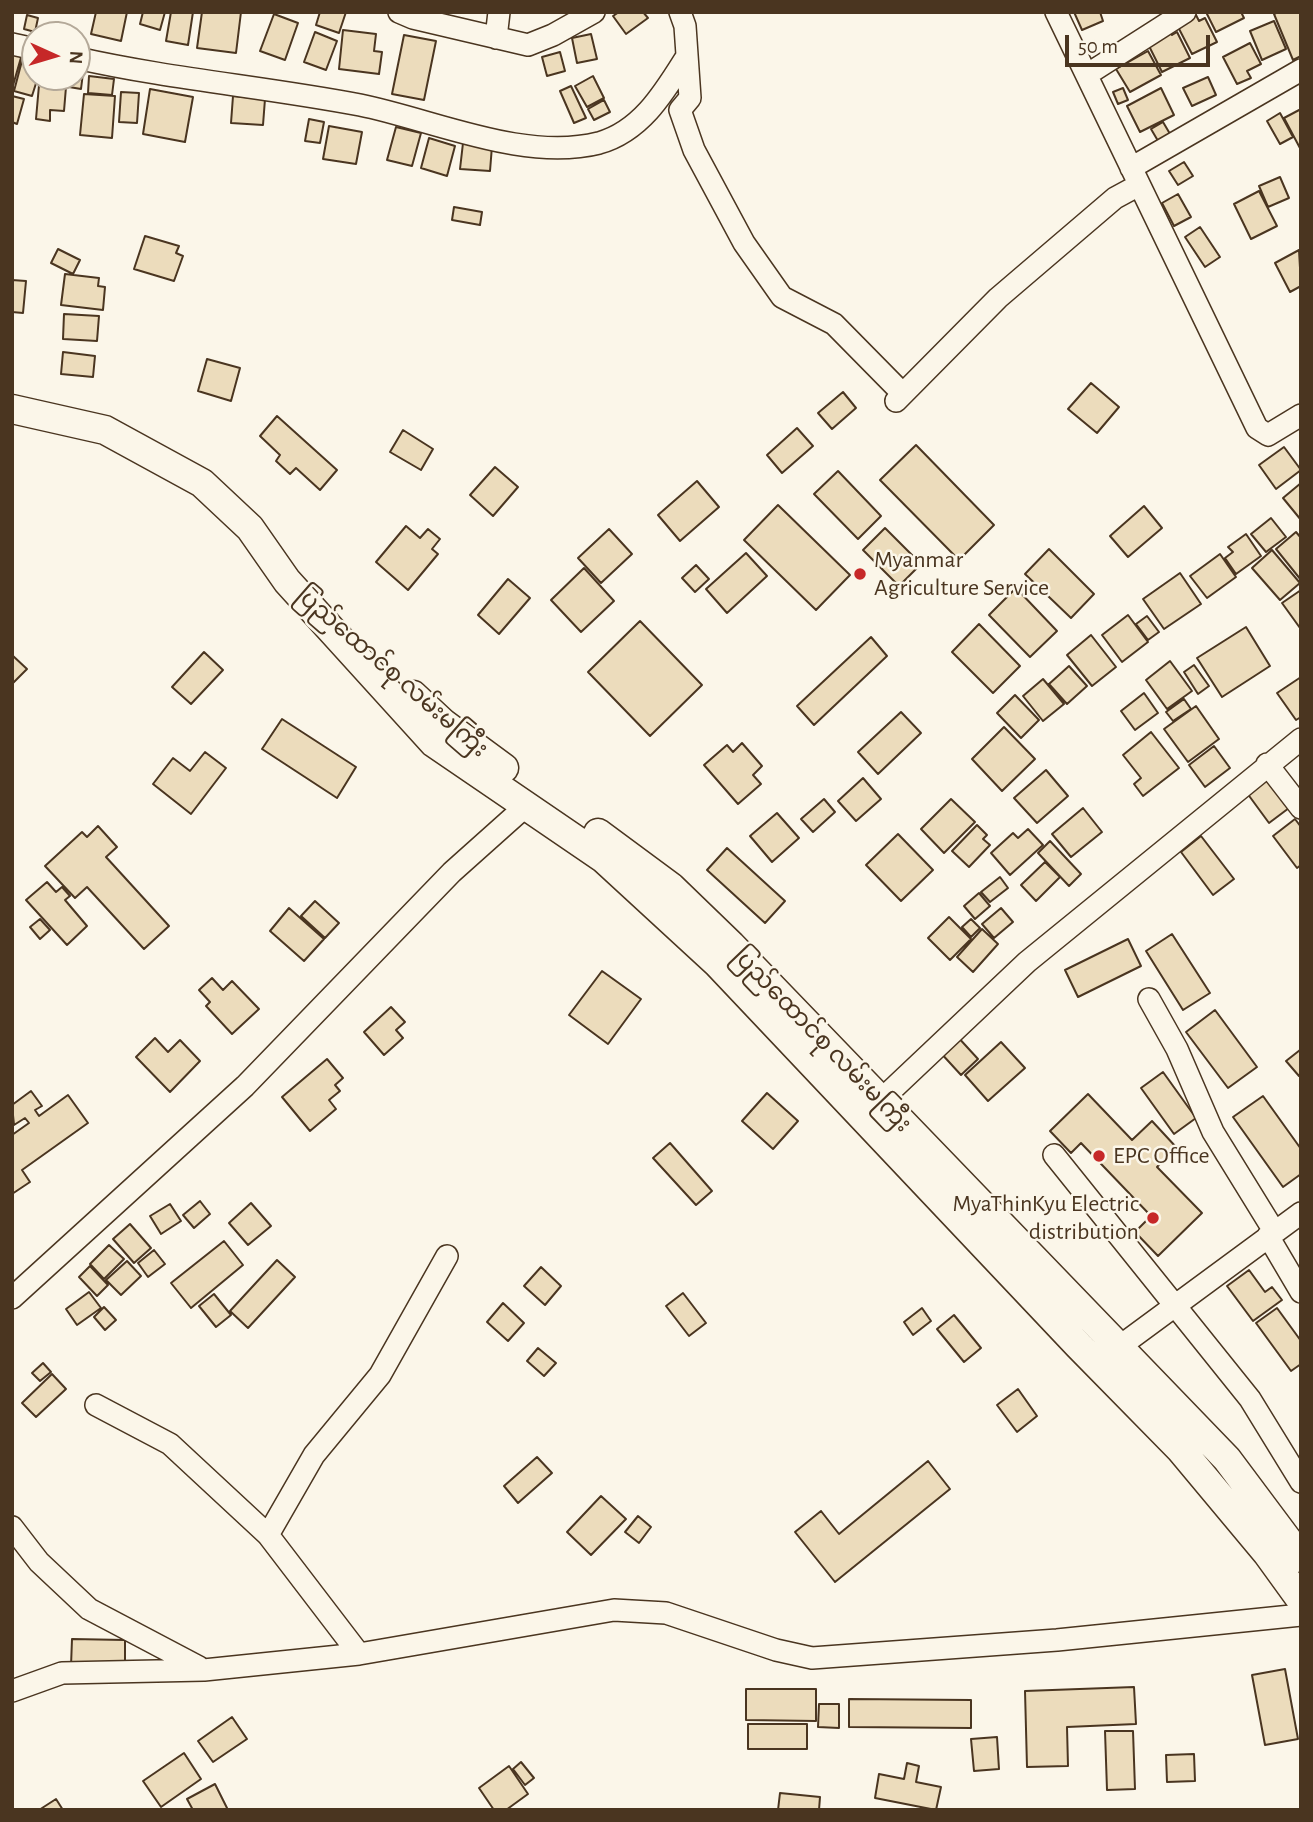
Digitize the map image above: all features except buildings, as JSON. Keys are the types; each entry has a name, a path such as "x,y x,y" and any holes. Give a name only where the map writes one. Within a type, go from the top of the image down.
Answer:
{"main road":[{"path":"12,409 106,430 202,484 250,528 286,581 434,743 604,859 717,963 1077,1345 1181,1450 1267,1553 1301,1600"},
{"name":"ပြည်ထောင်စု လမ်းမကြီး","path":"286,581 443,723 671,887 1227,1460 1301,1558"}],"street":[{"path":"496,38 499,12"},
{"path":"409,14 528,45 553,35 594,12"},
{"path":"680,12 685,26 690,98 680,110 694,150 744,243 782,297 834,324 900,398 998,298 1115,198 1135,176 1301,70"},
{"path":"1056,12 1257,428 1268,435 1301,415"},
{"path":"1088,74 1185,12"},
{"path":"91,61 131,70 362,106 484,136 556,150 601,142 638,124 662,96 687,56"},
{"path":"880,1101 1027,962 1301,739"},
{"path":"1267,764 1301,808"},
{"path":"12,1298 245,1086 452,872 527,805"},
{"path":"1149,999 1177,1049 1213,1132 1271,1233 1301,1292"},
{"path":"1054,1155 1250,1399 1301,1482"},
{"path":"1119,1347 1301,1213"},
{"path":"268,1535 314,1455 380,1374 447,1255"},
{"path":"96,1405 170,1444 268,1535 359,1654"},
{"path":"12,1527 39,1562 89,1609 204,1670"},
{"path":"12,1691 62,1673 204,1670 359,1654 614,1610 666,1614 776,1650 812,1658 1056,1640 1301,1615"}],"place":[{"name":"Myanmar Agriculture Service","path":"860,574"},
{"name":"EPC Office","path":"1099,1156"},
{"name":"MyaThinKyu Electric distribution","path":"1153,1218"}]}
